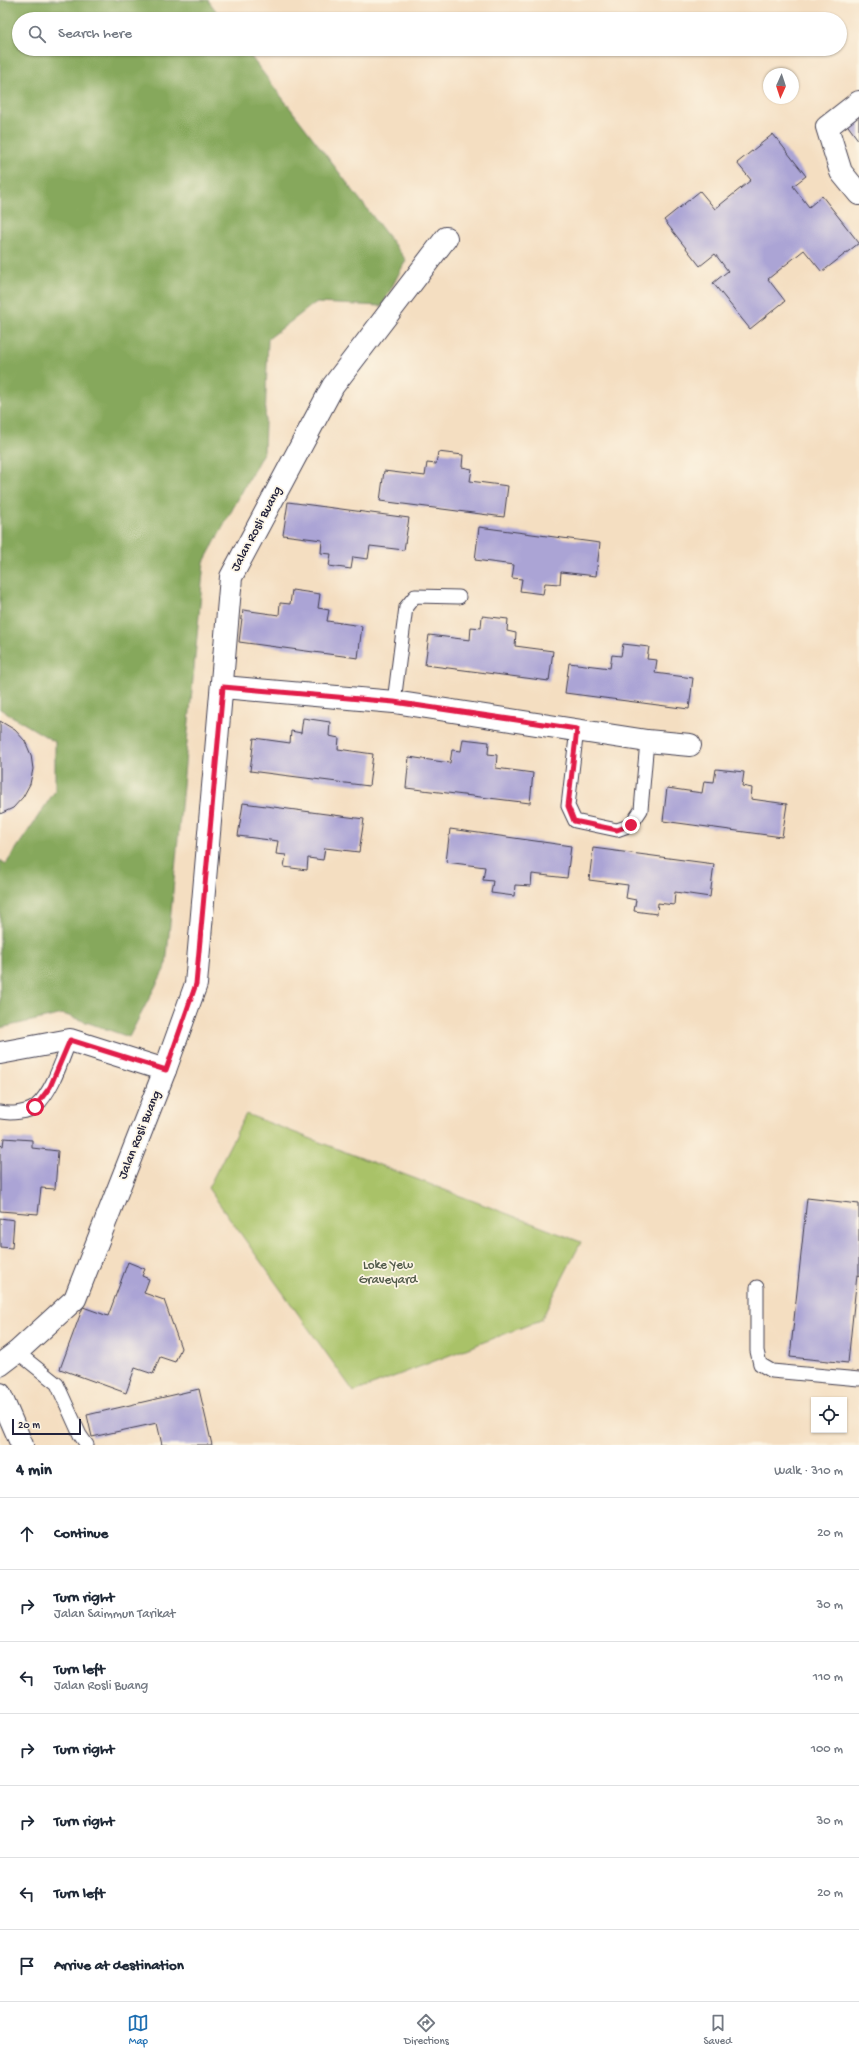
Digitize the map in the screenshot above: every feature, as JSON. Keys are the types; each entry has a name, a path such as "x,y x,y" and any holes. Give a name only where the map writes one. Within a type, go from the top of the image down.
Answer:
{"street":[{"path":"859,102 827,127 841,172 859,194"},
{"name":"Jalan Rosli Buang","path":"8,1358 75,1299 166,1070 196,984 223,687 231,578 334,386 446,238"},
{"path":"223,687 394,702 647,741 690,745"},
{"path":"0,1053 70,1040 166,1070"},
{"path":"0,1394 22,1445"}],"lane":[{"path":"394,702 406,607 415,596 459,597"},
{"path":"577,729 568,806 574,821 617,830 631,825 641,810 647,741"},
{"path":"0,1112 11,1114 35,1107 50,1087 70,1040"},
{"path":"757,1287 757,1351 760,1364 772,1371 859,1379"},
{"path":"8,1358 57,1384 80,1435 87,1445"}],"green space":[{"path":"0,0 208,0 217,12 12,12 12,56 250,56 406,260 382,306 315,303 268,339 264,451 204,562 166,966 129,1037 63,1014 0,1028 0,860 6,864 55,791 55,742 0,709"},
{"name":"Loke Yew Graveyard","path":"246,1114 581,1242 541,1320 354,1392 208,1188"}],"building":[{"path":"859,108 859,141 843,119"},
{"path":"773,134 806,176 793,186 809,207 822,196 859,243 822,272 804,250 768,279 785,301 750,329 713,283 728,271 715,254 700,266 664,220 700,191 715,209 751,180 737,163"},
{"path":"438,452 463,455 462,467 472,469 470,481 508,486 504,517 380,501 384,471 425,476 427,463 436,464"},
{"path":"288,502 409,518 404,550 370,546 368,559 353,557 351,569 329,566 331,554 321,553 322,540 283,535"},
{"path":"479,527 600,543 596,576 561,572 560,584 545,583 543,594 520,591 522,579 512,578 514,565 475,560"},
{"path":"292,590 320,594 318,608 329,610 327,621 362,626 358,658 239,642 243,610 279,615 280,603 290,604"},
{"path":"482,616 508,619 507,631 516,633 515,646 553,651 549,681 425,665 429,635 470,640 471,627 481,628"},
{"path":"623,644 649,647 647,659 657,660 655,673 693,678 689,709 565,693 569,663 610,668 612,655 621,656"},
{"path":"303,718 330,722 329,736 339,738 338,749 373,754 369,786 250,771 254,738 290,743 291,731 301,733"},
{"path":"0,721 15,730 25,741 31,755 33,769 30,784 23,797 13,808 0,814"},
{"path":"463,739 489,742 488,754 497,755 496,768 533,773 530,803 406,788 409,757 450,763 452,750 461,751"},
{"path":"716,769 744,772 742,786 752,788 751,799 787,804 782,837 663,821 667,788 702,793 704,781 714,782"},
{"path":"243,803 364,819 359,852 325,848 323,860 308,858 307,870 284,867 286,855 276,854 278,841 238,836"},
{"path":"450,829 571,846 567,878 532,874 531,886 515,885 514,896 491,893 493,881 483,880 485,867 446,862"},
{"path":"593,848 714,864 710,897 675,892 674,905 658,903 657,914 634,911 636,900 626,898 628,885 589,880"},
{"path":"4,1138 32,1140 32,1148 58,1151 55,1189 41,1188 38,1214 0,1211 0,1145 3,1146"},
{"path":"807,1198 859,1204 859,1276 857,1275 848,1363 790,1357"},
{"path":"0,1218 14,1220 12,1248 0,1247"},
{"path":"128,1262 145,1269 142,1276 149,1279 144,1293 164,1300 181,1348 175,1362 160,1357 153,1374 135,1368 126,1393 60,1369 83,1307 108,1316"},
{"path":"199,1389 212,1445 162,1445 157,1423 92,1437 87,1415"}],"route":[{"path":"35,1107 50,1087 70,1040 166,1070 196,984 223,687 394,702 577,729 568,806 574,821 617,830 631,825"}]}
